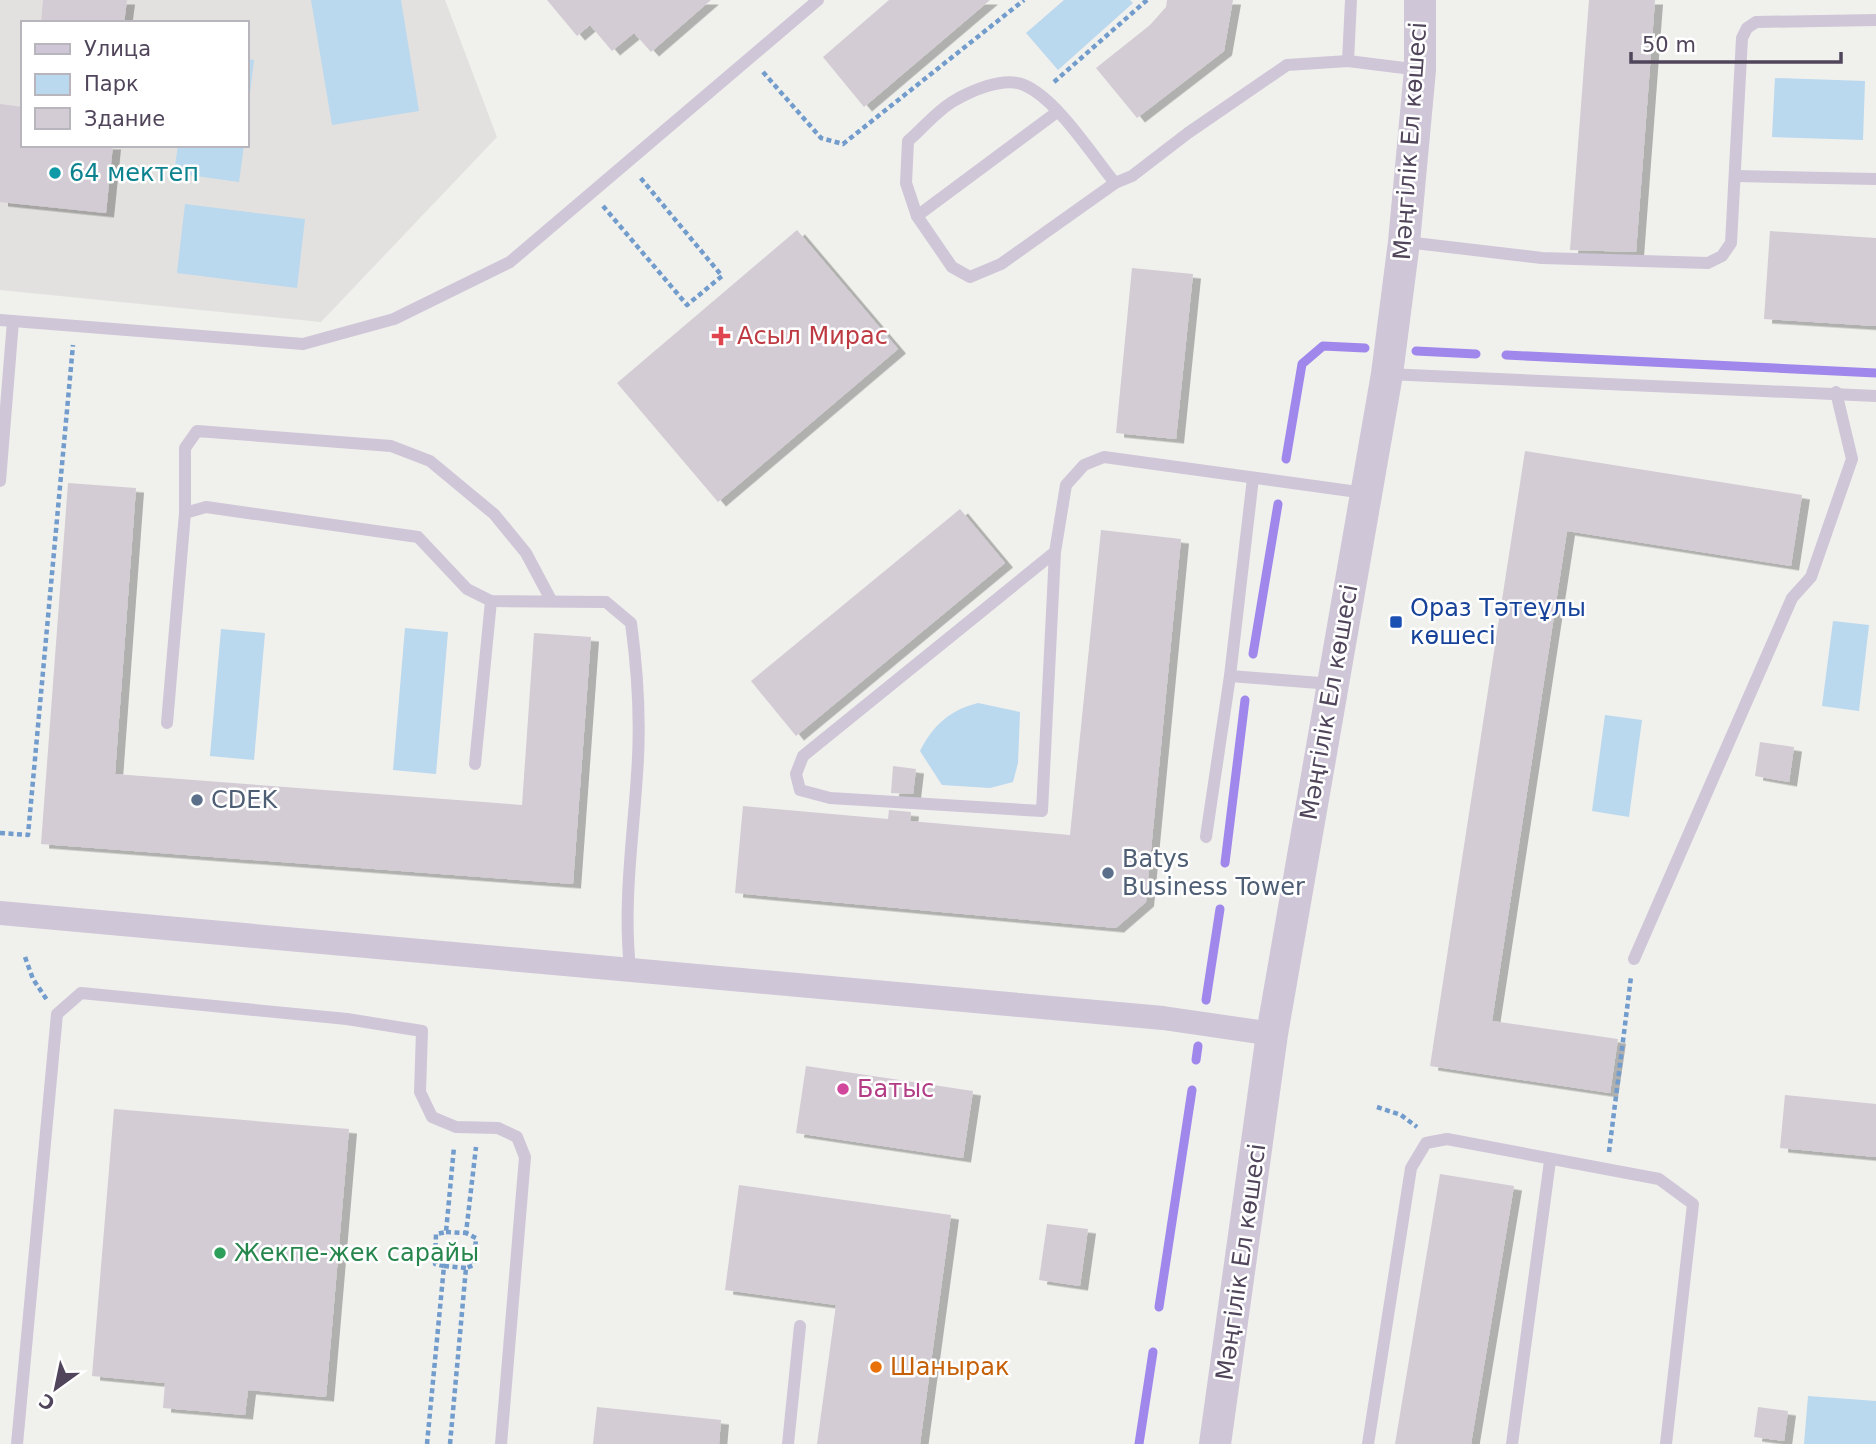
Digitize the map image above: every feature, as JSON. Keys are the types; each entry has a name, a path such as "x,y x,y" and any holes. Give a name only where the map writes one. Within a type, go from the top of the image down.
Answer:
{"street":[{"name":"Мәңгілік Ел көшесі","path":"1216,1444 1272,1034 1387,374 1404,242 1420,70 1420,0"},
{"path":"0,918 630,968 1150,1016 1272,1034"}],"lane":[{"path":"0,481 7,321 303,344 394,319 510,262 818,0"},
{"path":"1348,61 1351,0"},
{"path":"1404,242 1542,258 1708,263 1722,256 1731,243 1742,38 1747,28 1756,22 1876,20"},
{"path":"1115,183 1057,112 1040,94 1021,83 996,83 953,102 908,141 906,183 917,216 952,267 970,277 1002,264 1115,183 1132,176 1188,133 1287,65 1348,61 1420,70"},
{"path":"917,216 1057,112"},
{"path":"1736,176 1876,179"},
{"path":"1387,374 1836,392 1876,396"},
{"path":"1634,959 1792,598 1811,578 1852,459 1836,392"},
{"path":"167,723 185,513 185,448 197,431 391,446 430,461 494,514 526,553 551,600"},
{"path":"1055,552 803,756 796,774 800,790 830,798 1042,811 1055,552 1066,485 1084,465 1104,457 1366,493"},
{"path":"1206,838 1230,676 1253,478"},
{"path":"185,513 206,507 418,537 467,589 491,601 606,602 631,624 639,677 638,770 626,928 630,968"},
{"path":"475,764 491,601"},
{"path":"1230,676 1332,684"},
{"path":"17,1444 57,1014 81,993 347,1019 422,1031 420,1092 432,1117 456,1127 498,1128 517,1137 525,1157 501,1444"},
{"path":"1368,1444 1411,1168 1426,1143 1447,1139 1550,1161 1607,1167 1659,1179 1693,1204 1666,1444"},
{"path":"1513,1444 1550,1161"},
{"path":"788,1444 800,1326"}],"path":[{"path":"751,58 821,138 844,144 1024,0"},
{"path":"1040,94 1147,0"},
{"path":"591,191 687,306 722,276 627,161"},
{"path":"0,833 28,835 75,326"},
{"path":"25,957 33,979 57,1014"},
{"path":"1607,1167 1634,959"},
{"path":"1377,1107 1416,1123 1426,1143"},
{"path":"446,1232 456,1127"},
{"path":"466,1233 478,1127"},
{"path":"466,1233 476,1238 474,1265 466,1268 435,1264 436,1234 466,1233"},
{"path":"427,1444 444,1266"},
{"path":"450,1444 466,1268"}],"shaded area":[{"path":"0,0 445,0 497,137 321,322 0,290"}],"green space":[{"path":"311,0 401,0 419,111 332,125"},
{"path":"1064,0 1130,0 1133,3 1058,70 1026,33"},
{"path":"248,59 254,60 248,111"},
{"path":"1775,78 1865,81 1863,140 1772,137"},
{"path":"178,147 244,147 239,182 174,173"},
{"path":"185,204 305,219 297,288 177,273"},
{"path":"1833,621 1869,625 1859,711 1822,706"},
{"path":"405,628 448,632 436,774 393,770"},
{"path":"221,629 265,633 254,760 210,756"},
{"path":"978,703 1020,712 1018,763 1013,782 990,788 942,785 920,751 943,720"},
{"path":"1605,715 1642,720 1629,817 1592,811"},
{"path":"1808,1396 1876,1401 1876,1444 1804,1444"}],"building":[{"path":"43,0 127,0 124,21 41,21"},
{"path":"547,0 711,0 651,52 634,33 612,51 590,25 577,36"},
{"path":"889,0 990,0 864,107 823,57"},
{"path":"1167,0 1233,0 1224,51 1137,118 1096,68 1150,25 1166,7"},
{"path":"1589,0 1655,0 1636,252 1570,250"},
{"name":"64 мектеп","path":"0,104 21,107 21,147 113,147 106,213 0,202"},
{"path":"797,230 898,349 718,502 617,383"},
{"path":"1770,231 1876,238 1876,326 1764,319"},
{"path":"1132,268 1193,274 1176,439 1116,433"},
{"path":"1525,451 1802,495 1791,566 1567,531 1492,1021 1618,1039 1610,1093 1430,1066"},
{"path":"68,483 136,488 115,774 522,805 534,633 591,637 573,884 41,844"},
{"path":"960,509 1005,563 796,736 751,681"},
{"path":"1101,530 1181,539 1146,902 1116,928 735,893 743,806 888,819 889,810 911,812 910,821 1070,835"},
{"path":"1760,742 1794,747 1789,782 1755,776"},
{"path":"893,766 916,769 913,794 891,793"},
{"path":"806,1066 973,1091 963,1158 796,1133"},
{"path":"1785,1095 1876,1104 1876,1157 1780,1148"},
{"name":"Жекпе-жек сарайы","path":"114,1109 349,1129 326,1397 248,1390 245,1415 163,1408 165,1383 92,1376"},
{"path":"1440,1174 1514,1186 1471,1444 1395,1444"},
{"path":"739,1185 951,1215 920,1444 817,1444 836,1305 725,1290"},
{"path":"1047,1224 1088,1229 1080,1286 1039,1280"},
{"path":"597,1407 721,1420 719,1444 593,1444"},
{"path":"1758,1407 1788,1411 1784,1441 1754,1437"}],"waterway":[{"path":"1286,459 1302,364 1323,346 1365,348"},
{"path":"1416,351 1476,354"},
{"path":"1506,355 1876,373"},
{"path":"1253,654 1278,504"},
{"path":"1225,863 1245,700"},
{"path":"1206,1000 1220,909"},
{"path":"1196,1060 1198,1046"},
{"path":"1159,1307 1192,1090"},
{"path":"1139,1444 1153,1352"}],"place":[{"name":"64 мектеп","path":"55,173"},
{"name":"Асыл Мирас","path":"721,336"},
{"name":"Ораз Тәтеұлы көшесі","path":"1396,622"},
{"name":"CDEK","path":"197,800"},
{"name":"Batys Business Tower","path":"1108,873"},
{"name":"Батыс","path":"843,1089"},
{"name":"Жекпе-жек сарайы","path":"220,1253"},
{"name":"Шанырак","path":"876,1367"}]}
